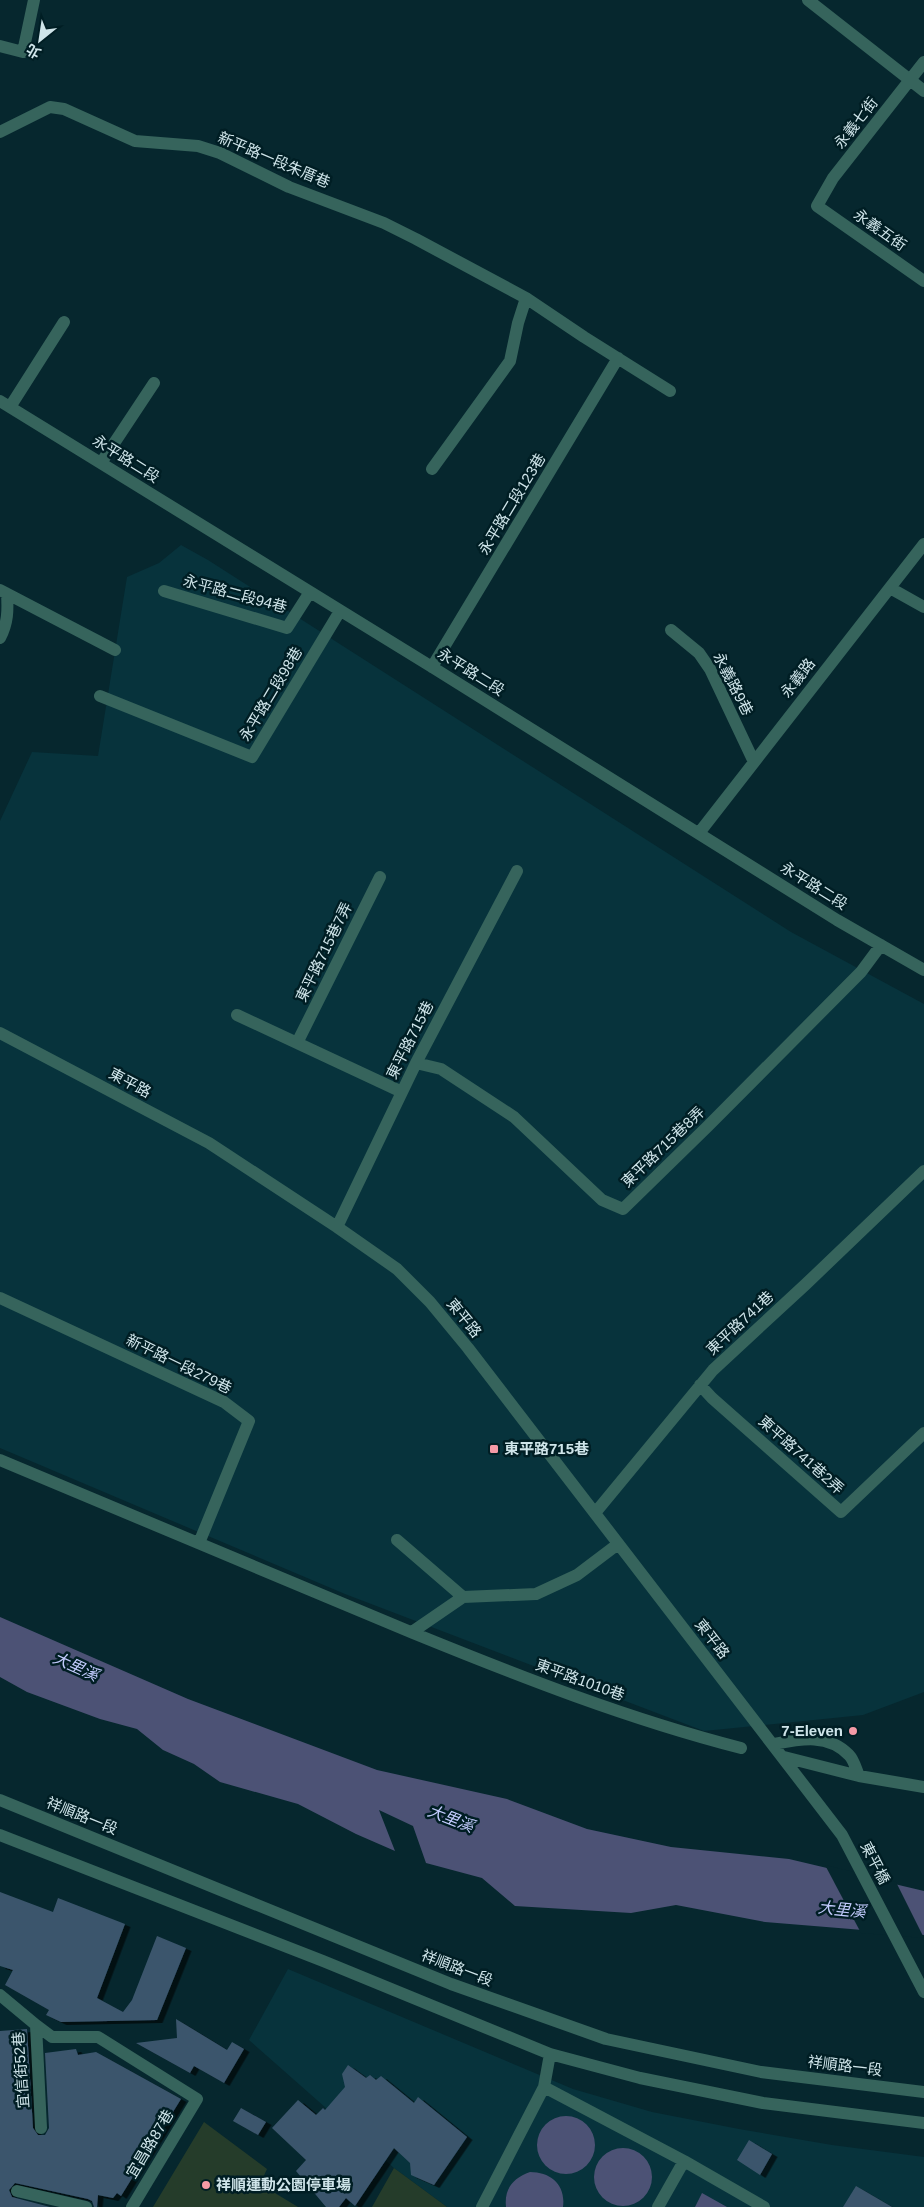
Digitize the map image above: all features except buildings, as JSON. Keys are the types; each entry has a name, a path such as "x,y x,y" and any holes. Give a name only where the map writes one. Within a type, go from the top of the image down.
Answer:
{"street":[{"path":"0,46 23,52 34,0"},
{"path":"808,0 924,91"},
{"name":"永義七街","path":"817,206 833,178 924,62"},
{"name":"新平路一段朱厝巷","path":"0,132 50,107 64,110 135,141 198,146 220,153 289,187 384,223 526,298 670,390"},
{"name":"永義五街","path":"817,206 924,281"},
{"path":"432,469 510,361 518,323 526,298"},
{"path":"5,404 64,322"},
{"name":"永平路二段123巷","path":"432,667 618,358"},
{"path":"101,463 154,384"},
{"name":"永平路二段","path":"5,404 432,667 837,920 924,970"},
{"name":"永義路","path":"698,833 924,544"},
{"path":"890,588 924,607"},
{"name":"永平路二段94巷","path":"164,591 287,628 310,592"},
{"path":"0,638 6,627 8,617 3,592"},
{"path":"3,592 115,650"},
{"name":"永平路二段98巷","path":"100,696 252,757 340,611"},
{"name":"永義路9巷","path":"671,630 699,653 710,669 754,762"},
{"name":"東平路715巷","path":"337,1227 416,1063 517,871"},
{"name":"東平路715巷7弄","path":"297,1043 380,877"},
{"name":"東平路715巷8弄","path":"416,1063 441,1069 514,1117 602,1200 622,1209 861,972 881,945"},
{"path":"237,1015 402,1092"},
{"name":"東平路","path":"0,1033 209,1143 397,1269 430,1302 468,1348 784,1758"},
{"name":"東平路741巷","path":"594,1513 712,1370 806,1284 924,1171"},
{"name":"新平路一段279巷","path":"0,1298 224,1402 249,1421 199,1543"},
{"name":"東平路741巷2弄","path":"700,1385 712,1398 841,1512 924,1433"},
{"path":"0,1460 199,1543"},
{"path":"398,1540 462,1597"},
{"name":"東平路1010巷","path":"199,1543 338,1602 590,1702 686,1734 741,1748"},
{"path":"412,1632 462,1597 536,1594 577,1575 618,1544"},
{"path":"774,1744 807,1738 821,1740 838,1746 850,1756 860,1776"},
{"path":"784,1758 860,1776 924,1787"},
{"name":"東平橋","path":"784,1758 842,1835 924,1992"},
{"name":"祥順路一段","path":"0,1800 442,1980 606,2039 761,2072 924,2092"},
{"path":"0,1835 324,1961 550,2054 640,2078 763,2103 924,2123"},
{"name":"宜信街52巷","path":"0,1995 36,2025 41,2128"},
{"name":"宜昌路87巷","path":"36,2025 52,2037 98,2038 196,2099 132,2207"},
{"path":"482,2207 544,2087 550,2054"},
{"path":"544,2087 684,2161 764,2207"},
{"path":"658,2207 684,2161"},
{"path":"17,2191 86,2207"}],"shaded area":[{"path":"181,545 208,560 791,932 924,1004 924,1692 863,1715 704,1731 345,1594 0,1448 0,821 32,752 98,756 127,577 159,563"},
{"path":"288,1969 573,2089 652,2112 739,2129 832,2145 924,2157 924,2207 447,2207 394,2168 249,2040"}],"green space":[{"path":"204,2122 267,2169 260,2184 298,2207 153,2207"},
{"path":"394,2168 447,2207 372,2207"}],"water":[{"name":"大里溪","path":"0,1617 188,1699 377,1770 507,1799 587,1829 671,1847 789,1859 924,1891 924,1935 765,1922 676,1905 631,1913 515,1906 482,1878 426,1863 413,1826 379,1810 395,1851 356,1834 298,1804 220,1782 194,1764 163,1750 137,1729 100,1719 27,1692 0,1677"},
{"path":"560,2116 572,2116 587,2124 595,2139 595,2151 587,2166 572,2174 560,2174 545,2166 537,2151 537,2139 545,2124"},
{"path":"617,2148 629,2148 644,2156 652,2171 652,2183 644,2198 629,2206 617,2206 602,2198 594,2183 594,2171 602,2156"},
{"path":"530,2172 544,2174 556,2181 562,2192 563,2207 506,2207 508,2190 511,2185 519,2177"},
{"path":"702,2193 727,2207 695,2207"}],"pier":[{"path":"825,1865 896,1882 924,1938 861,1933"}],"place":[{"name":"東平路715巷","path":"494,1449"},
{"name":"7-Eleven","path":"853,1731"},
{"name":"祥順運動公園停車場","path":"206,2185"}]}
